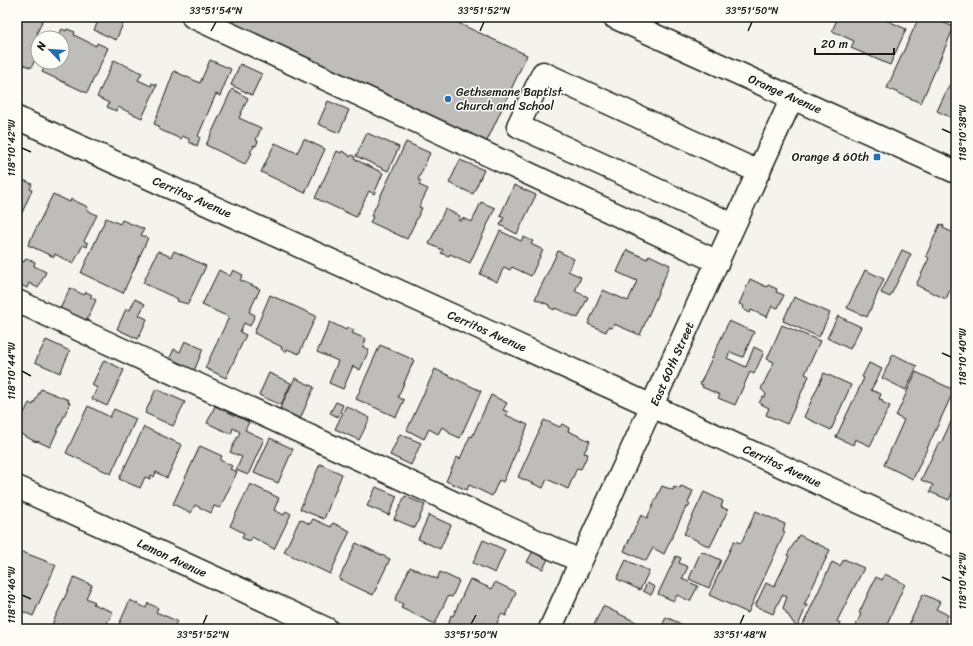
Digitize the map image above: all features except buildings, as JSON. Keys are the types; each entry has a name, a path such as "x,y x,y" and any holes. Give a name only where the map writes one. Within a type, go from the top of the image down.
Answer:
{"street":[{"path":"193,17 718,262"},
{"name":"Orange Avenue","path":"614,17 956,172"},
{"path":"734,225 518,126 543,73 759,172"},
{"name":"East 60th Street","path":"550,629 792,98"},
{"name":"Cerritos Avenue","path":"17,118 652,406 956,548"},
{"path":"17,301 580,561"},
{"name":"Lemon Avenue","path":"17,487 327,629"}],"place":[{"name":"Gethsemane Baptist Church and School","path":"448,99"},
{"name":"Orange & 60th","path":"877,157"}]}
